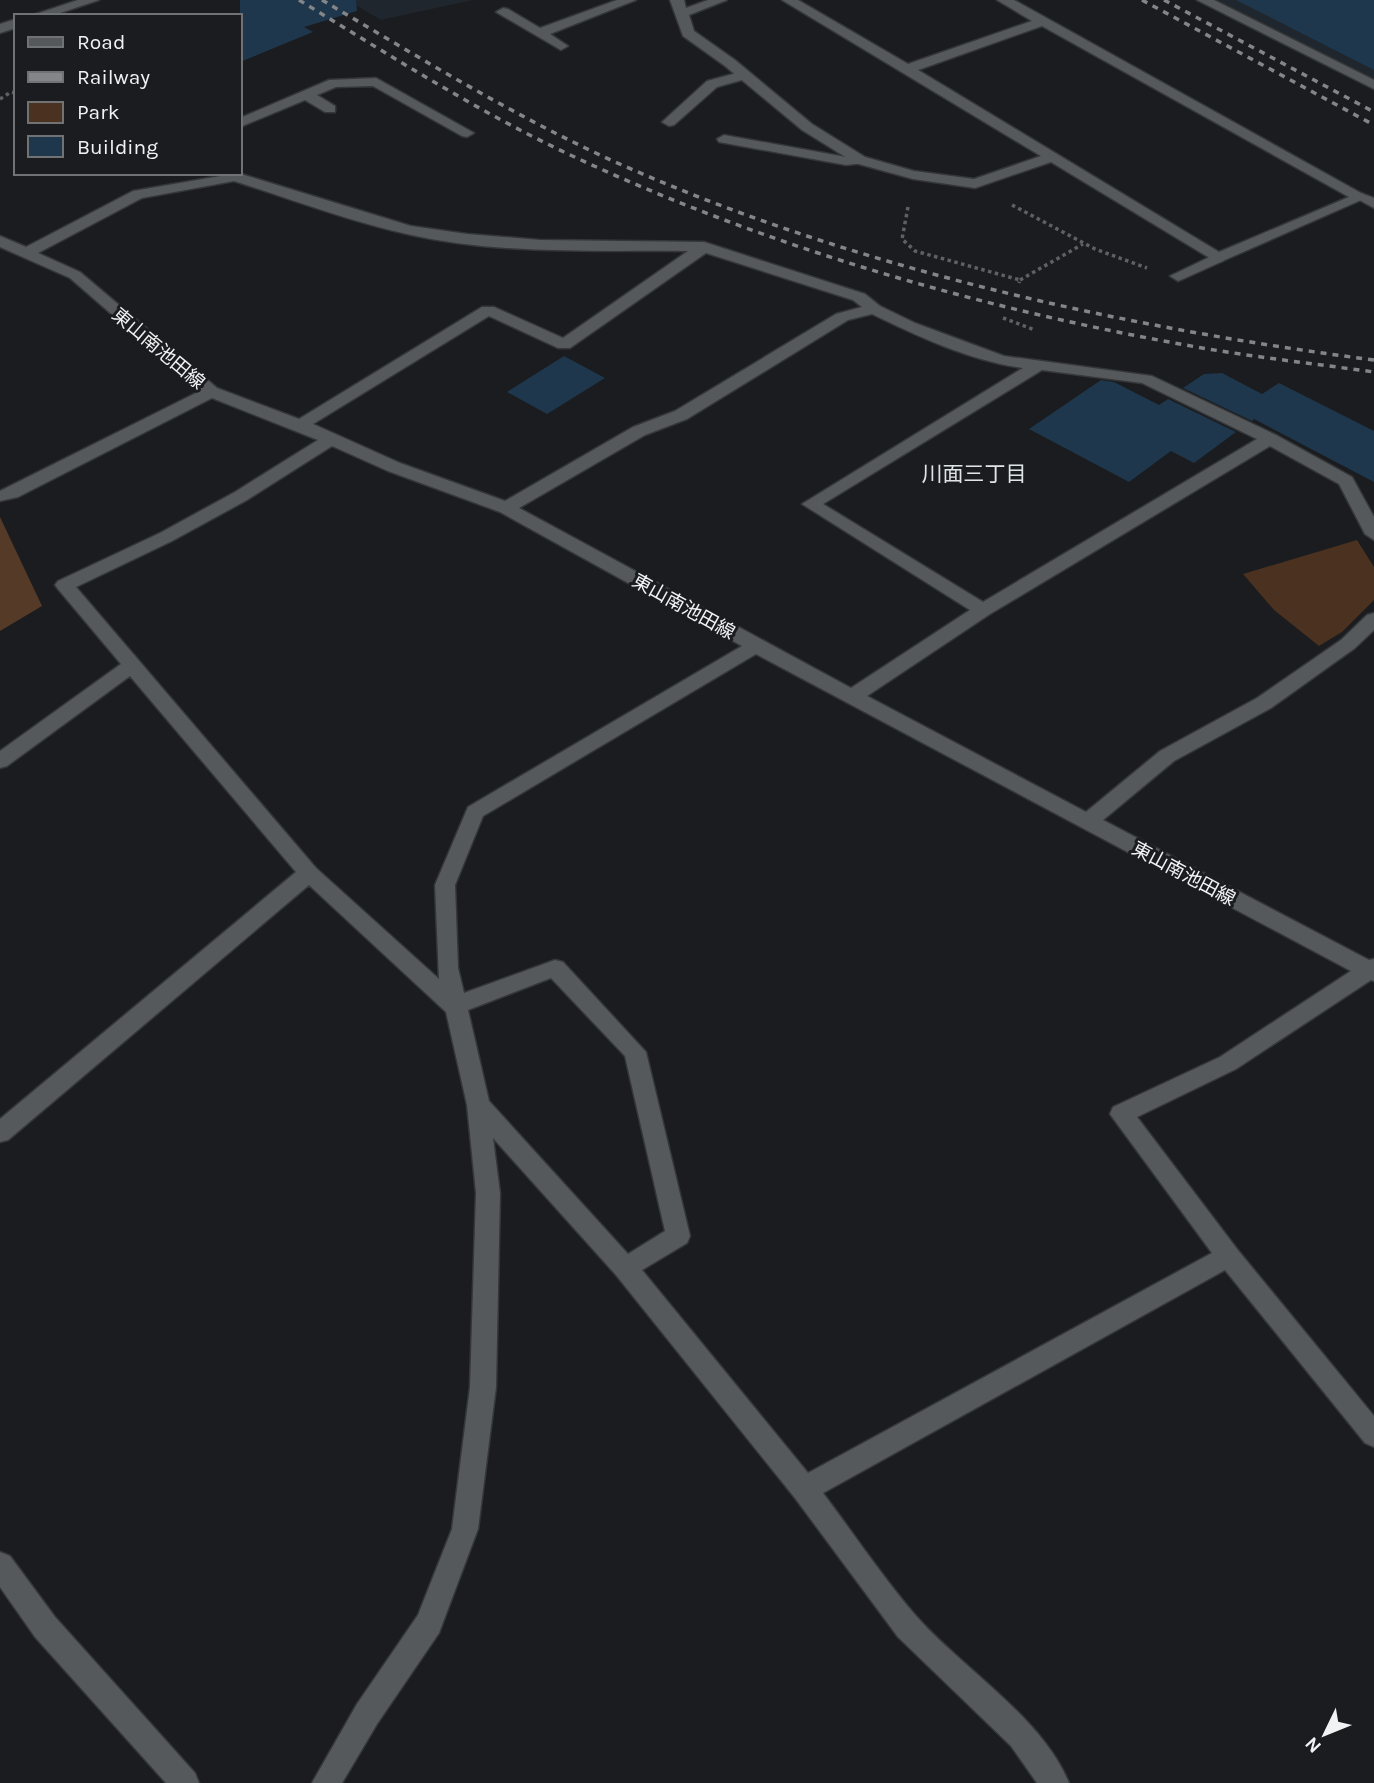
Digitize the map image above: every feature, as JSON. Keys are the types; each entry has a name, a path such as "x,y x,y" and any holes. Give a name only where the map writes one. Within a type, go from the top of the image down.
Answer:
{"street":[{"path":"43,14 92,0"},
{"path":"539,33 629,0"},
{"path":"720,0 680,6 688,33 807,127 860,160 913,175 975,184 1052,157"},
{"path":"789,0 1218,258"},
{"path":"1004,0 1367,200"},
{"path":"1205,0 1374,85"},
{"path":"503,12 561,46"},
{"path":"907,69 1042,22"},
{"path":"669,122 712,84 744,75"},
{"path":"242,123 334,83 376,82 467,133"},
{"path":"306,95 330,109"},
{"path":"724,139 846,161 860,160"},
{"path":"9,248 138,194 234,175 409,230 467,239 540,245 704,247 859,297 874,309 909,326 1001,360 1146,379 1270,439 1374,495"},
{"path":"1178,276 1367,200"},
{"path":"300,425 488,310 564,345 704,247"},
{"name":"東山南池田線","path":"9,248 75,275 211,392 300,425 394,467 506,508 756,646 1373,971"},
{"path":"506,508 639,431 681,415 842,317 874,309"},
{"path":"983,610 811,503 1037,366"},
{"path":"0,496 12,493 211,392"},
{"path":"331,439 241,496 166,537 64,585 309,873 454,1006"},
{"path":"852,697 983,610 1270,439"},
{"path":"1346,481 1374,534"},
{"path":"1087,822 1167,756 1264,703 1348,644 1374,619"},
{"path":"326,1783 367,1714 429,1623 465,1529 483,1387 488,1194 478,1105 447,968 445,885 475,812 756,646"},
{"path":"0,761 132,665"},
{"path":"3,1124 309,873"},
{"path":"454,1006 555,968 635,1052 678,1236 625,1268"},
{"path":"1373,971 1228,1063 1121,1114 1228,1256 1374,1435"},
{"path":"478,1105 625,1268 804,1489 908,1627 1021,1736 1055,1783"},
{"path":"804,1489 1228,1256"},
{"path":"0,1565 45,1627 186,1783"}],"path":[{"path":"913,175 902,240 915,251 1020,282 1083,243"},
{"path":"975,184 1083,243 1128,264 1178,276"}],"shaded area":[{"path":"347,0 473,0 381,20"},
{"path":"1216,0 1374,0 1374,80"},
{"path":"0,517 42,606 0,631"}],"green space":[{"path":"1357,540 1374,567 1374,600 1342,632 1319,646 1274,610 1243,574"}],"building":[{"path":"240,0 356,0 357,11 304,27 313,32 242,61"},
{"path":"1236,0 1374,0 1374,70"},
{"path":"564,356 605,378 547,414 507,392"},
{"path":"1222,373 1262,394 1279,383 1374,431 1374,482 1254,419 1252,421 1183,388 1204,374"},
{"path":"1101,380 1114,382 1159,405 1168,399 1236,432 1194,463 1171,451 1129,482 1029,429"}],"railway":[{"path":"299,0 496,117 564,152 638,185 789,243 944,291 1101,329 1228,352 1374,372"},
{"path":"322,0 465,84 575,143 703,199 795,232 890,262 1083,310 1180,330 1374,360"},
{"path":"1142,0 1374,125"},
{"path":"1164,0 1374,112"}],"district":[{"name":"川面三丁目","path":"974,474"}]}
